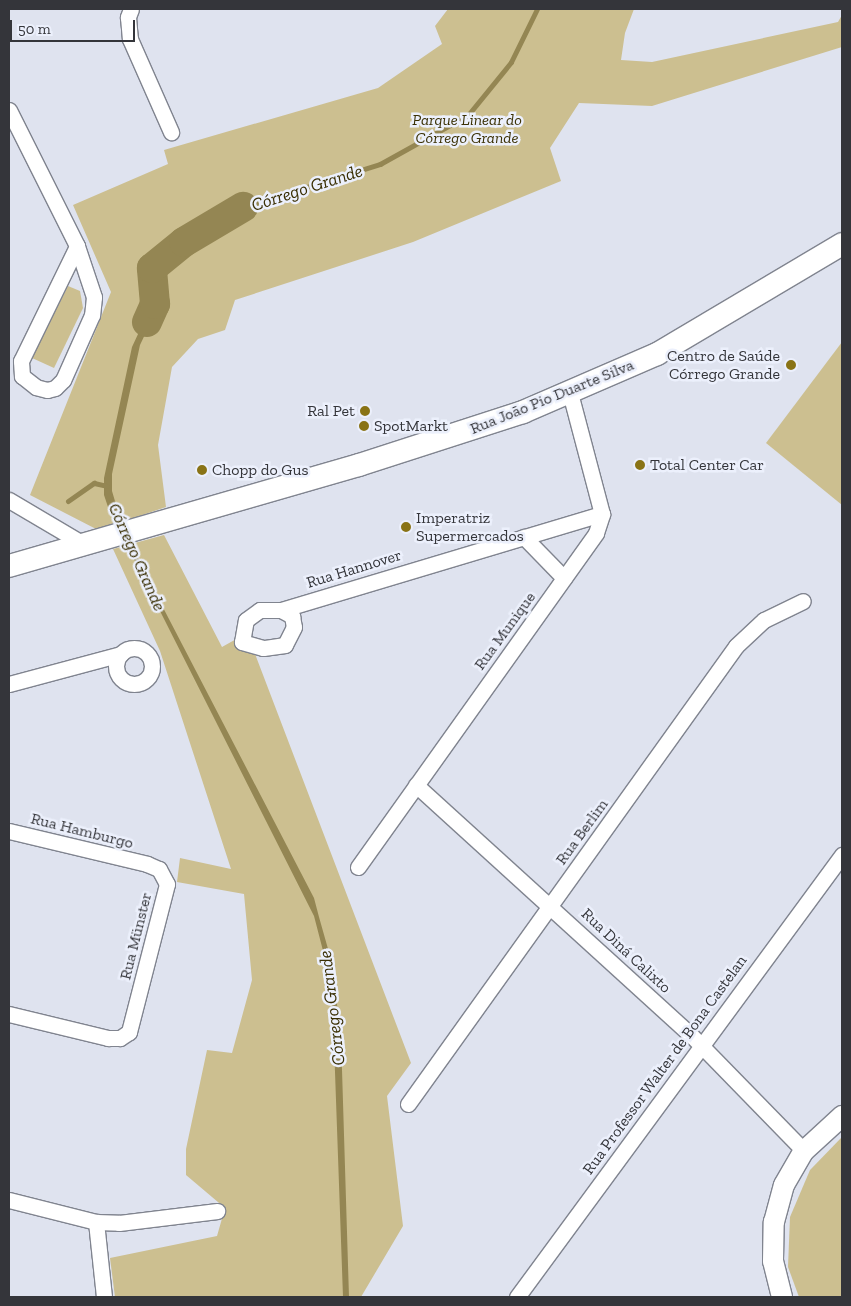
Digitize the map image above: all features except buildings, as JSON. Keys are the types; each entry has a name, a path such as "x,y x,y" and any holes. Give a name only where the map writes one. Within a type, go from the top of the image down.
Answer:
{"main road":[{"name":"Rua João Pio Duarte Silva","path":"9,566 111,538 418,447 570,393 688,337 842,244"}],"street":[{"path":"131,9 128,17 130,39 171,132"},
{"path":"9,111 77,246 94,297 92,315 63,380 47,390 36,387 22,376 21,361 77,246"},
{"path":"570,393 602,514"},
{"path":"9,500 85,545"},
{"name":"Rua Hannover","path":"281,610 602,514"},
{"name":"Rua Munique","path":"358,867 596,533 602,514"},
{"path":"524,537 564,578"},
{"name":"Rua Berlim","path":"408,1104 747,633 764,620 803,601"},
{"path":"9,684 120,654"},
{"name":"Rua Diná Calixto","path":"416,786 551,904 701,1045 804,1151"},
{"name":"Rua Hamburgo","path":"9,831 147,864"},
{"name":"Rua Professor Walter de Bona Castelan","path":"518,1297 842,855"},
{"name":"Rua Münster","path":"9,1014 108,1038 120,1038 129,1032 133,1024 167,884 158,869 147,864"},
{"path":"782,1297 773,1261 774,1222 784,1184 804,1151 842,1116"},
{"path":"9,1200 96,1222 119,1222 217,1211"},
{"path":"96,1222 104,1297"}],"green space":[{"name":"Parque Linear do Córrego Grande","path":"448,9 634,9 625,33 621,60 652,62 838,22 842,15 842,47 652,106 579,103 550,148 561,181 413,242 235,300 225,330 198,339 172,367 158,445 166,507 98,530 30,495 111,292 73,205 168,164 164,150 378,88 442,44 435,26"},
{"path":"68,286 80,291 83,308 54,368 32,358"},
{"path":"842,342 842,505 766,443"},
{"path":"164,535 222,647 247,633 411,1063 387,1096 403,1226 361,1297 115,1297 110,1258 217,1236 225,1208 186,1175 186,1149 207,1050 232,1053 252,980 244,894 177,882 180,858 231,869 160,651 113,549"},
{"path":"842,1137 842,1297 799,1297 788,1267 790,1217 810,1170"}],"water":[{"path":"242,201 243,207 171,253 160,268 159,305 140,345 112,474 112,491 122,525 157,596 314,898 332,963 341,1037 349,1297 343,1297 333,1016 328,970 314,916 109,510 104,495 104,478 132,347 152,304 156,268 172,246"}],"waterway":[{"name":"Córrego Grande","path":"243,207 380,164 468,115 511,62 537,9"},
{"name":"Córrego Grande","path":"147,322 155,304 152,268 184,242 243,207"},
{"path":"68,501 94,483 107,486"}],"place":[{"name":"Centro de Saúde Córrego Grande","path":"791,365"},
{"name":"Ral Pet","path":"365,411"},
{"name":"SpotMarkt","path":"364,426"},
{"name":"Total Center Car","path":"640,465"},
{"name":"Chopp do Gus","path":"202,470"},
{"name":"Imperatriz Supermercados","path":"406,527"}]}
